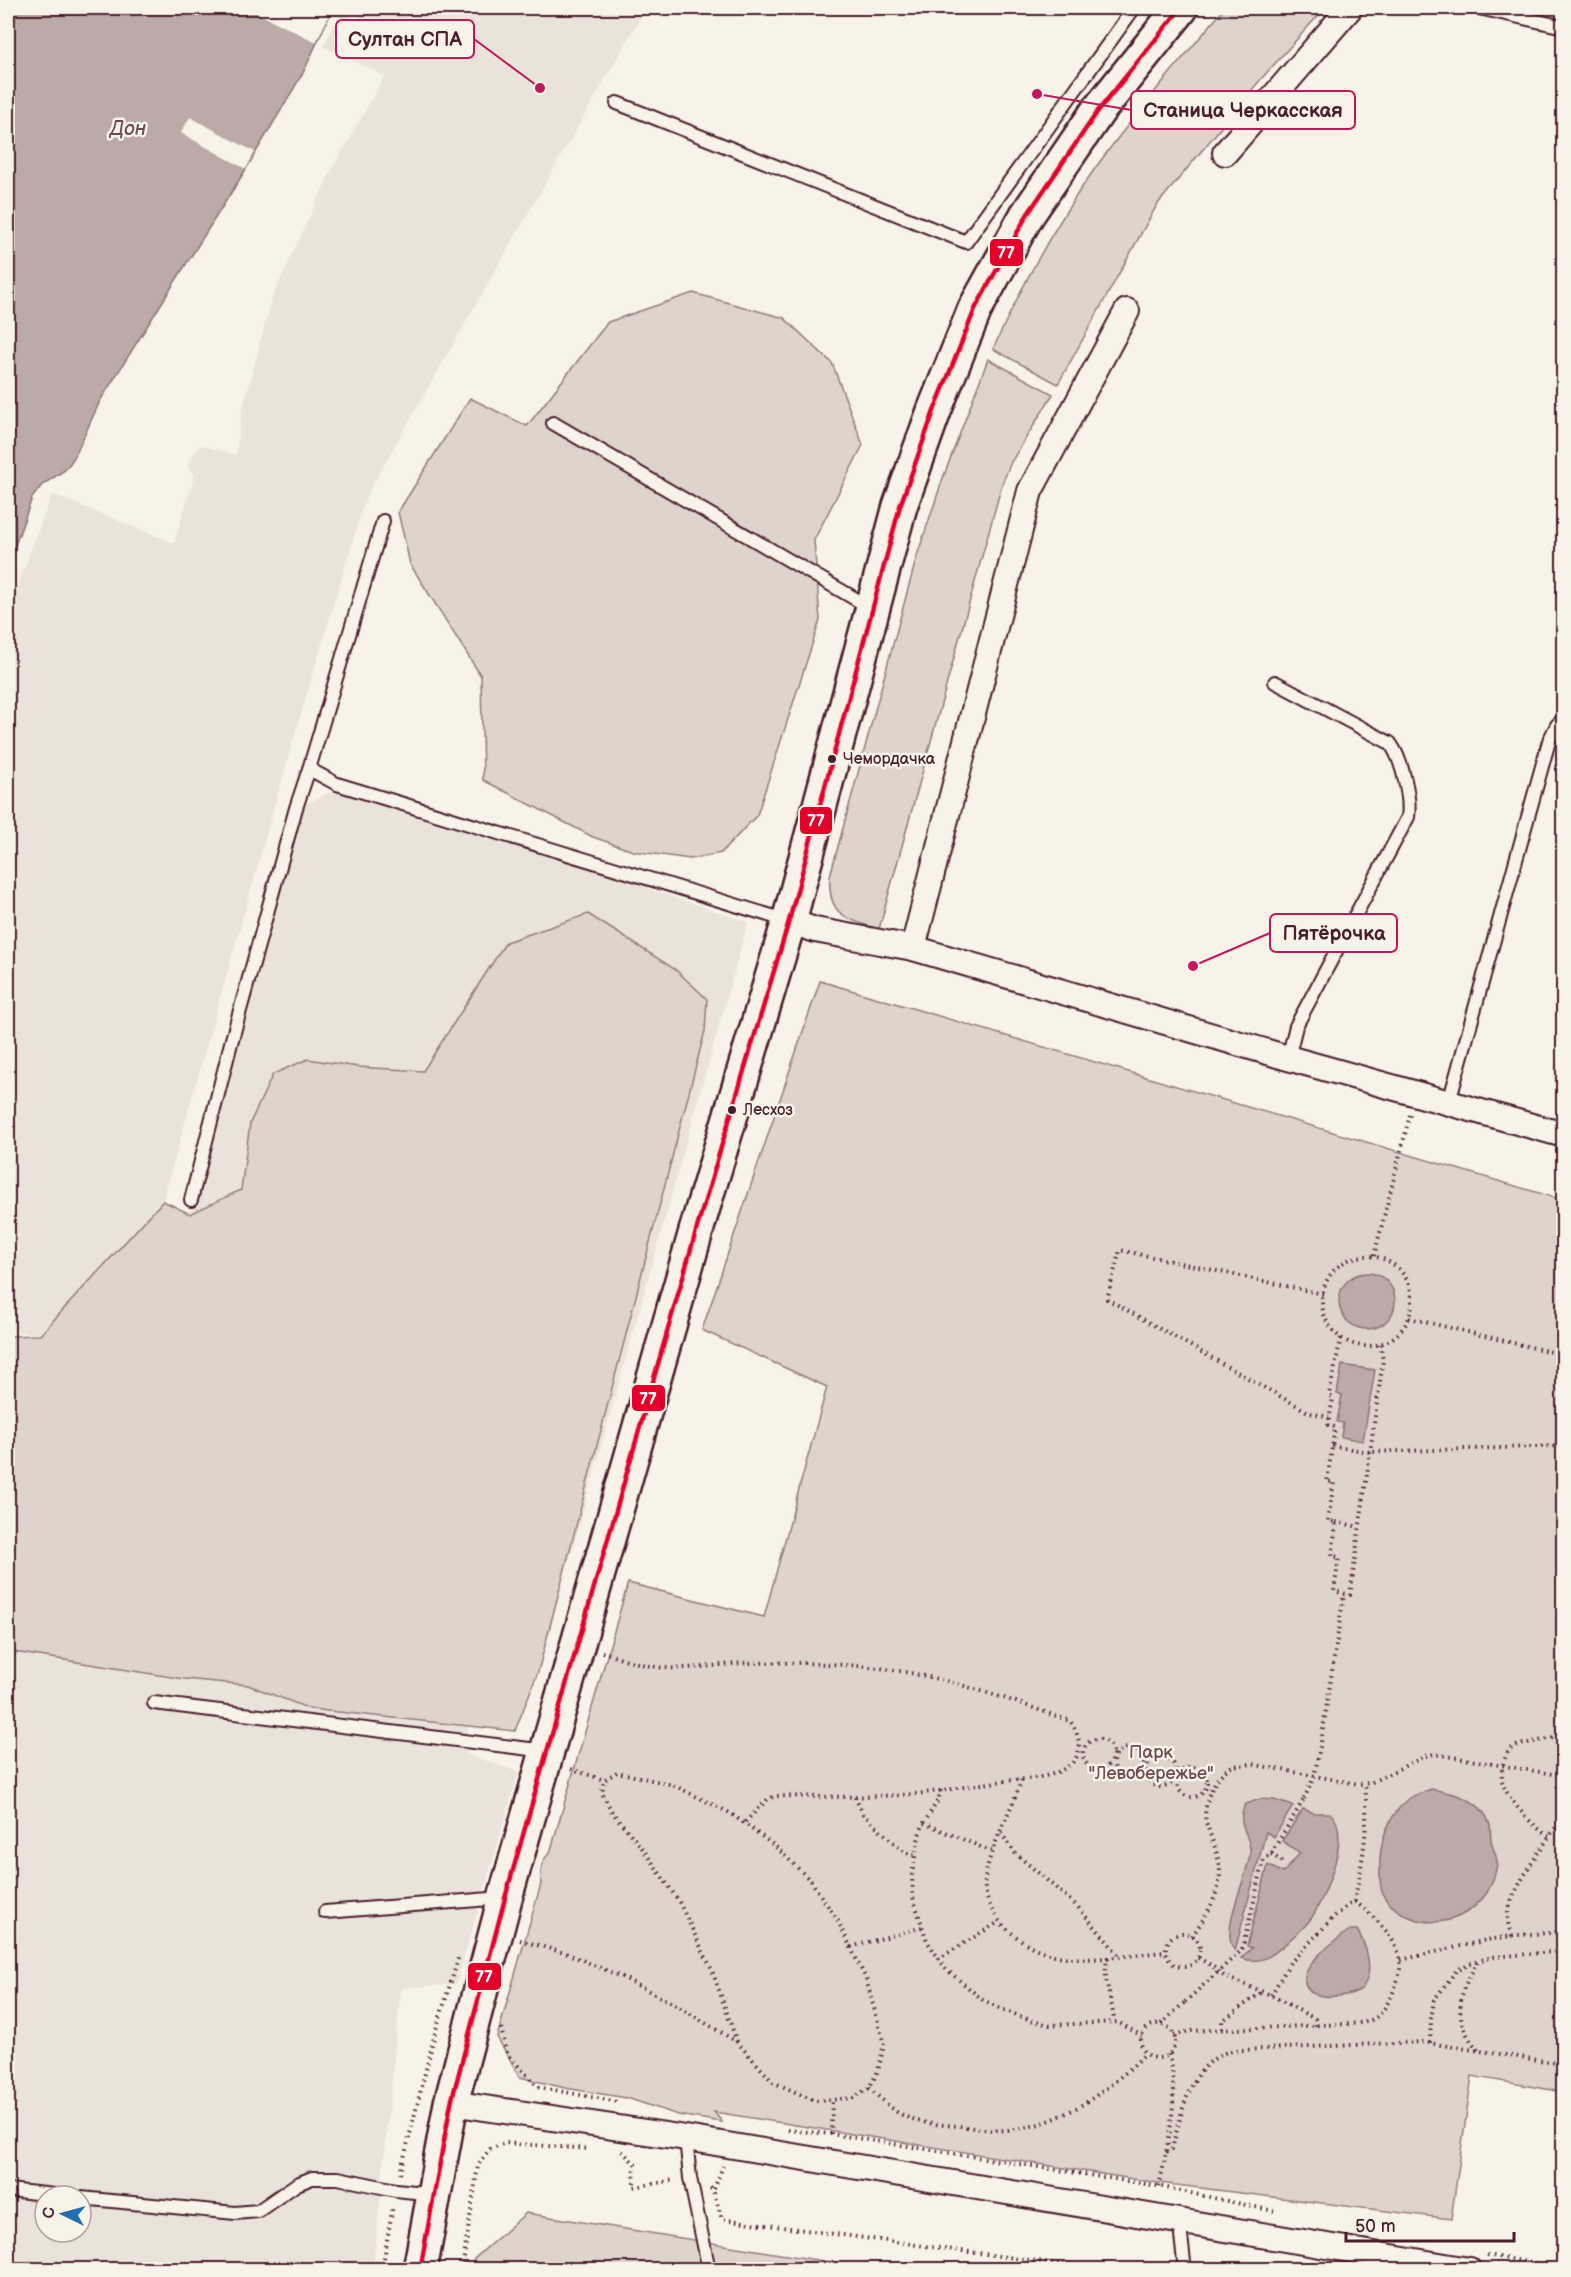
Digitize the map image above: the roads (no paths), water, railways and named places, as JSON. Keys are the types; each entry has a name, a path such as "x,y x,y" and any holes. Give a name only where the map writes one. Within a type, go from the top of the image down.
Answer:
{"main road":[{"path":"420,2270 451,2103 505,1898 557,1759 701,1214 789,921 900,506 934,411 975,309 1027,215 1098,111 1181,8"}],"street":[{"path":"1225,153 1350,8"},
{"path":"913,948 1030,491 1127,311"},
{"path":"789,921 815,930 913,948 1288,1058 1563,1135"},
{"path":"451,2103 686,2138 1470,2270"}],"lane":[{"path":"617,104 966,243 1134,8"},
{"path":"1479,8 1563,27"},
{"path":"553,423 872,609"},
{"path":"191,1200 234,1032 296,808 383,521"},
{"path":"1275,682 1390,743 1398,753 1410,808 1403,828 1296,1026 1288,1058"},
{"path":"1449,1102 1549,741 1557,725 1563,719"},
{"path":"309,769 337,784 789,921"},
{"path":"154,1703 557,1759"},
{"path":"325,1912 505,1898"},
{"path":"686,2138 690,2178 710,2270"},
{"path":"93,2199 235,2213 258,2211 297,2184 312,2178 338,2178 396,2190 433,2194"},
{"path":"8,2190 33,2193"},
{"path":"1184,2222 1181,2236 1185,2270"}],"water":[{"name":"Дон","path":"8,8 333,8 303,73 246,169 100,401 75,456 65,470 42,485 32,498 8,565"},
{"path":"1367,1273 1378,1275 1387,1281 1393,1290 1395,1301 1393,1312 1387,1321 1378,1327 1367,1329 1356,1327 1347,1321 1341,1312 1339,1301 1341,1290 1347,1281 1356,1275"},
{"path":"1342,1365 1375,1370 1363,1441 1341,1437 1343,1423 1337,1422 1342,1395 1337,1394"},
{"path":"1431,1789 1458,1795 1481,1809 1490,1825 1491,1842 1497,1861 1490,1888 1478,1903 1467,1912 1440,1922 1412,1918 1399,1911 1385,1898 1380,1882 1380,1853 1389,1823 1410,1798"},
{"path":"1260,1799 1274,1800 1293,1806 1274,1837 1266,1832 1235,1951 1231,1943 1231,1922 1250,1853 1242,1816 1246,1804"},
{"path":"1303,1809 1314,1813 1330,1813 1336,1822 1339,1834 1338,1849 1324,1895 1308,1923 1276,1952 1263,1959 1241,1958 1252,1948 1247,1946 1268,1865 1283,1873 1300,1853 1282,1841"},
{"path":"1350,1930 1357,1930 1368,1958 1367,1980 1363,1987 1352,1993 1336,1996 1312,1993 1305,1981 1311,1964"}],"place":[{"name":"Султан СПА","path":"540,88"},
{"name":"Станица Черкасская","path":"1037,94"},
{"name":"Чемордачка","path":"832,759"},
{"name":"Пятёрочка","path":"1193,966"},
{"name":"Лесхоз","path":"732,1110"}],"park label":[{"name":"Парк \"Левобережье\"","path":"1151,1762"}]}
